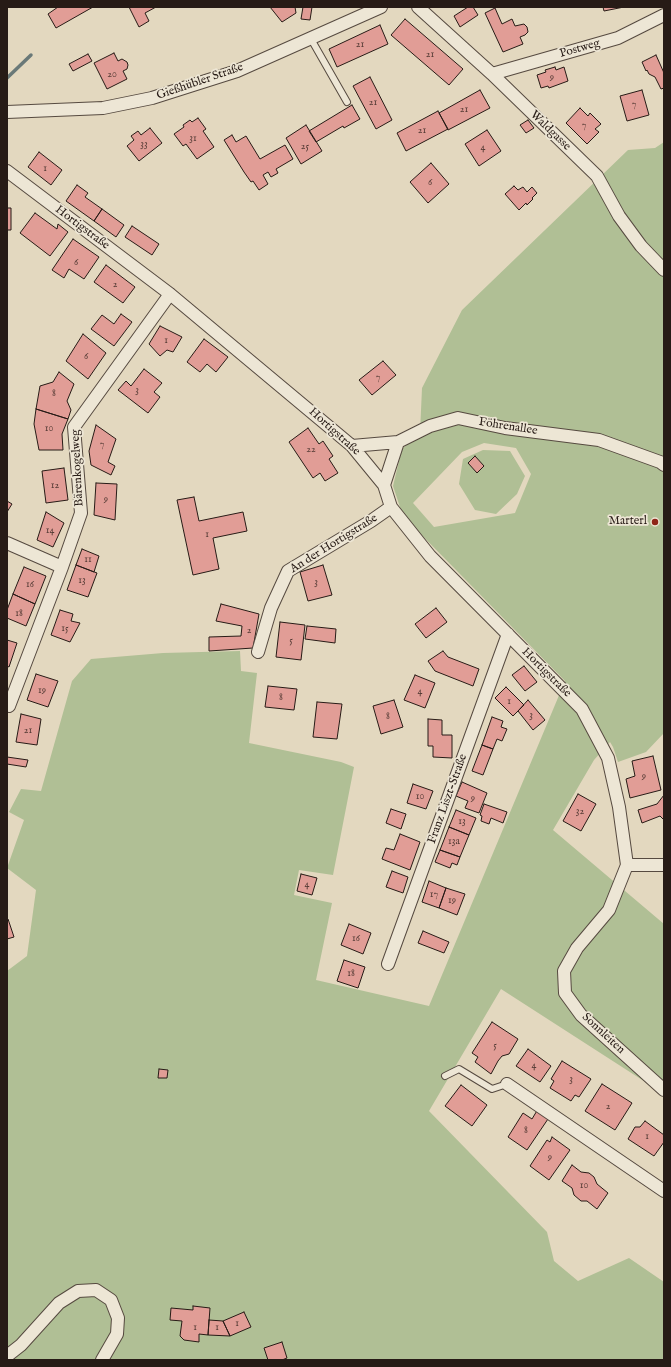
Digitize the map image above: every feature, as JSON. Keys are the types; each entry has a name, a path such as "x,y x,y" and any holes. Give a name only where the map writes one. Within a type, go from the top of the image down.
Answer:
{"street":[{"name":"Gießhübler Straße","path":"7,112 103,108 152,98 237,71 381,7"},
{"name":"Waldgasse","path":"418,7 492,74 597,176 619,216 641,246 664,270"},
{"name":"Postweg","path":"492,74 618,38 664,16"},
{"name":"Hortigstraße","path":"7,171 170,294 352,446 384,485 391,507 430,556 582,709 608,758 619,807 627,865"},
{"name":"Bärenkogelweg","path":"7,705 9,706 81,513 74,427 170,294"},
{"name":"Föhrenallee","path":"352,446 398,442 430,426 458,418 505,428 598,440 660,462 664,465"},
{"path":"384,485 398,442"},
{"name":"An der Hortigstraße","path":"258,652 270,608 288,571 371,521 391,507"},
{"path":"7,543 62,567"},
{"name":"Franz Liszt-Straße","path":"388,964 508,634"},
{"path":"627,865 664,865"},
{"name":"Sonnleiten","path":"627,865 609,910 577,948 564,971 565,992 581,1015 664,1090"},
{"path":"507,1084 663,1188"},
{"path":"7,1356 21,1345 59,1303 78,1291 96,1290 111,1300 118,1318 117,1334 102,1360"}],"lane":[{"path":"311,39 347,102"},
{"path":"445,1076 459,1068 492,1089 507,1084"}],"green space":[{"path":"664,142 664,733 646,752 618,762 610,742 594,760 553,830 664,924 664,1094 501,989 429,1111 547,1232 554,1261 578,1281 629,1258 664,1282 664,1360 7,1360 7,971 27,956 36,890 7,868 24,820 9,812 21,789 41,791 72,681 91,659 163,653 240,651 241,671 257,673 249,743 341,762 354,767 333,875 299,870 294,895 332,903 316,980 429,1006 565,681 403,516 393,486 402,449 420,433 422,388 462,310 628,150 655,148","holes":["484,443 516,448 531,474 515,513 434,527 413,503 462,452"]},
{"path":"483,450 510,451 525,476 517,494 496,514 475,510 459,484 463,459"}],"building":[{"path":"58,7 93,7 56,28 48,14"},
{"path":"129,7 156,7 145,13 149,21 139,27"},
{"path":"270,7 295,7 296,13 282,22"},
{"path":"303,7 312,7 310,20 301,19"},
{"path":"468,7 473,7 478,15 460,27 454,16"},
{"path":"603,7 624,7 604,11"},
{"path":"495,8 502,24 512,19 515,26 524,24 527,27 528,32 520,37 523,44 503,52 485,13"},
{"path":"405,19 463,69 449,85 391,35"},
{"path":"380,25 388,44 337,67 329,49"},
{"path":"114,53 118,61 122,59 127,62 127,69 123,71 127,79 107,89 94,63"},
{"path":"88,54 92,61 73,71 69,64"},
{"path":"656,55 664,73 664,88 661,89 655,77 649,74 647,70 646,71 642,62"},
{"path":"555,67 556,70 564,67 568,81 549,88 548,86 541,88 537,75 546,72 545,70"},
{"path":"370,77 392,120 376,129 353,86"},
{"path":"480,90 490,108 448,130 439,113"},
{"path":"642,90 649,115 627,121 620,96"},
{"path":"352,105 360,119 344,128 343,126 316,142 309,131"},
{"path":"580,108 588,116 590,113 601,124 595,129 599,132 587,144 566,123"},
{"path":"438,111 448,129 406,151 397,133"},
{"path":"198,118 206,129 203,131 214,147 197,159 186,144 183,146 174,134 184,127 183,125 190,120 192,122"},
{"path":"528,120 534,128 526,133 520,125"},
{"path":"306,125 322,151 301,164 286,138"},
{"path":"150,128 162,143 139,161 127,146 134,140 131,136 138,131 141,135"},
{"path":"487,130 501,151 479,166 465,144"},
{"path":"232,135 236,142 246,136 260,159 285,145 293,159 276,169 278,173 271,177 268,172 263,175 268,184 259,190 244,172 224,140"},
{"path":"39,152 62,170 51,185 28,167"},
{"path":"431,163 449,184 428,203 410,182"},
{"path":"77,185 88,193 85,197 102,209 94,221 66,201"},
{"path":"514,186 518,190 523,187 527,192 532,187 537,193 527,205 526,203 519,210 505,194"},
{"path":"7,208 11,208 11,230 7,230"},
{"path":"102,209 124,225 116,237 94,221"},
{"path":"35,213 57,229 58,224 68,232 50,256 20,233"},
{"path":"132,226 159,244 152,255 125,237"},
{"path":"73,239 99,257 84,279 69,269 64,278 52,270"},
{"path":"106,265 135,287 123,303 94,282"},
{"path":"121,314 132,322 114,346 91,329 102,315 114,324"},
{"path":"160,326 182,337 173,352 167,350 160,356 149,344"},
{"path":"83,334 106,353 88,379 66,361"},
{"path":"204,339 228,357 216,372 207,364 200,372 187,362"},
{"path":"383,361 396,375 372,395 359,380"},
{"path":"144,369 162,383 154,392 160,397 148,413 118,390 126,381 131,386"},
{"path":"59,372 74,384 67,401 71,410 68,419 36,409 40,386 53,382"},
{"path":"36,409 68,419 62,434 63,450 39,450 34,424"},
{"path":"96,425 116,439 108,462 115,466 111,475 91,465 89,451"},
{"path":"308,428 319,444 323,441 333,456 329,459 338,473 325,481 320,473 313,478 289,442"},
{"path":"475,456 484,466 477,473 468,463"},
{"path":"64,468 68,500 46,503 42,471"},
{"path":"96,483 117,484 115,520 94,515"},
{"path":"194,497 199,521 243,512 247,531 213,538 219,569 193,575 177,500"},
{"path":"7,501 12,504 7,512"},
{"path":"46,512 64,523 53,547 37,540"},
{"path":"82,549 99,556 94,572 76,565"},
{"path":"76,565 97,573 88,597 67,590"},
{"path":"323,565 332,595 308,601 300,572"},
{"path":"24,567 46,576 35,604 13,594"},
{"path":"13,594 35,604 26,626 7,618 7,610"},
{"path":"221,604 259,614 253,648 209,651 209,637 241,636 242,626 216,621"},
{"path":"436,608 447,622 426,638 415,624"},
{"path":"60,610 73,614 71,621 80,623 70,642 51,635"},
{"path":"280,622 305,625 301,660 276,657"},
{"path":"307,626 336,629 335,643 305,639"},
{"path":"7,640 17,643 9,667 7,666"},
{"path":"443,651 448,657 479,669 473,686 435,671 428,661"},
{"path":"524,666 537,682 525,691 512,675"},
{"path":"36,674 58,681 48,707 27,700"},
{"path":"415,675 435,683 425,708 404,700"},
{"path":"268,686 297,689 294,710 265,707"},
{"path":"506,687 524,705 513,716 495,698"},
{"path":"394,700 403,727 381,734 373,706"},
{"path":"528,700 545,720 533,730 518,711"},
{"path":"317,702 342,704 337,739 313,737"},
{"path":"21,714 41,719 37,745 16,742"},
{"path":"492,717 503,721 501,727 507,729 502,741 497,739 493,749 482,745"},
{"path":"428,719 442,720 442,735 452,735 452,758 433,757 433,746 428,746"},
{"path":"482,745 493,749 483,775 472,771"},
{"path":"653,756 661,790 630,798 626,779 635,776 632,761"},
{"path":"7,757 28,760 26,767 7,764"},
{"path":"462,782 487,793 479,813 465,808 468,801 456,796"},
{"path":"413,784 433,791 426,809 407,803"},
{"path":"578,794 596,804 581,831 563,821"},
{"path":"664,795 664,820 660,816 642,823 638,810 657,804"},
{"path":"484,804 507,812 503,823 491,818 489,824 481,821 482,816 480,815"},
{"path":"391,809 406,814 401,829 386,823"},
{"path":"456,810 476,818 469,835 449,827"},
{"path":"449,827 469,835 460,857 440,850"},
{"path":"400,834 420,842 410,870 382,859 386,848 394,850"},
{"path":"440,850 460,857 457,865 452,863 450,868 435,862"},
{"path":"392,871 408,877 403,893 386,887"},
{"path":"301,874 317,878 312,895 297,891"},
{"path":"429,881 446,888 439,908 422,902"},
{"path":"446,888 465,894 457,915 439,908"},
{"path":"7,919 14,937 7,939"},
{"path":"349,924 371,933 363,954 341,945"},
{"path":"423,931 449,942 444,953 418,943"},
{"path":"344,960 365,967 358,988 337,981"},
{"path":"492,1022 518,1039 509,1054 502,1056 498,1061 491,1074 475,1062 478,1057 472,1053"},
{"path":"528,1049 551,1066 540,1082 516,1066"},
{"path":"562,1061 591,1079 579,1097 575,1095 571,1101 550,1088 554,1081 551,1079"},
{"path":"159,1069 168,1070 167,1078 158,1078"},
{"path":"602,1084 632,1103 615,1130 585,1111"},
{"path":"461,1085 487,1105 472,1126 445,1106"},
{"path":"538,1109 550,1116 527,1150 508,1137 523,1113 532,1119"},
{"path":"645,1121 664,1135 664,1142 654,1156 628,1139 635,1127 640,1127"},
{"path":"552,1137 570,1150 549,1180 530,1166 547,1140 550,1142"},
{"path":"572,1165 581,1172 589,1173 594,1177 597,1184 608,1193 597,1209 587,1201 581,1201 574,1195 572,1188 562,1181"},
{"path":"193,1306 210,1308 208,1335 199,1334 199,1342 184,1340 180,1336 182,1321 170,1320 171,1308 193,1310"},
{"path":"244,1312 251,1327 230,1336 223,1321"},
{"path":"209,1320 223,1321 230,1336 208,1335"},
{"path":"282,1342 287,1358 282,1360 268,1360 264,1348"}],"waterway":[{"path":"7,78 31,55"}],"place":[{"name":"Marterl","path":"655,522"}]}
